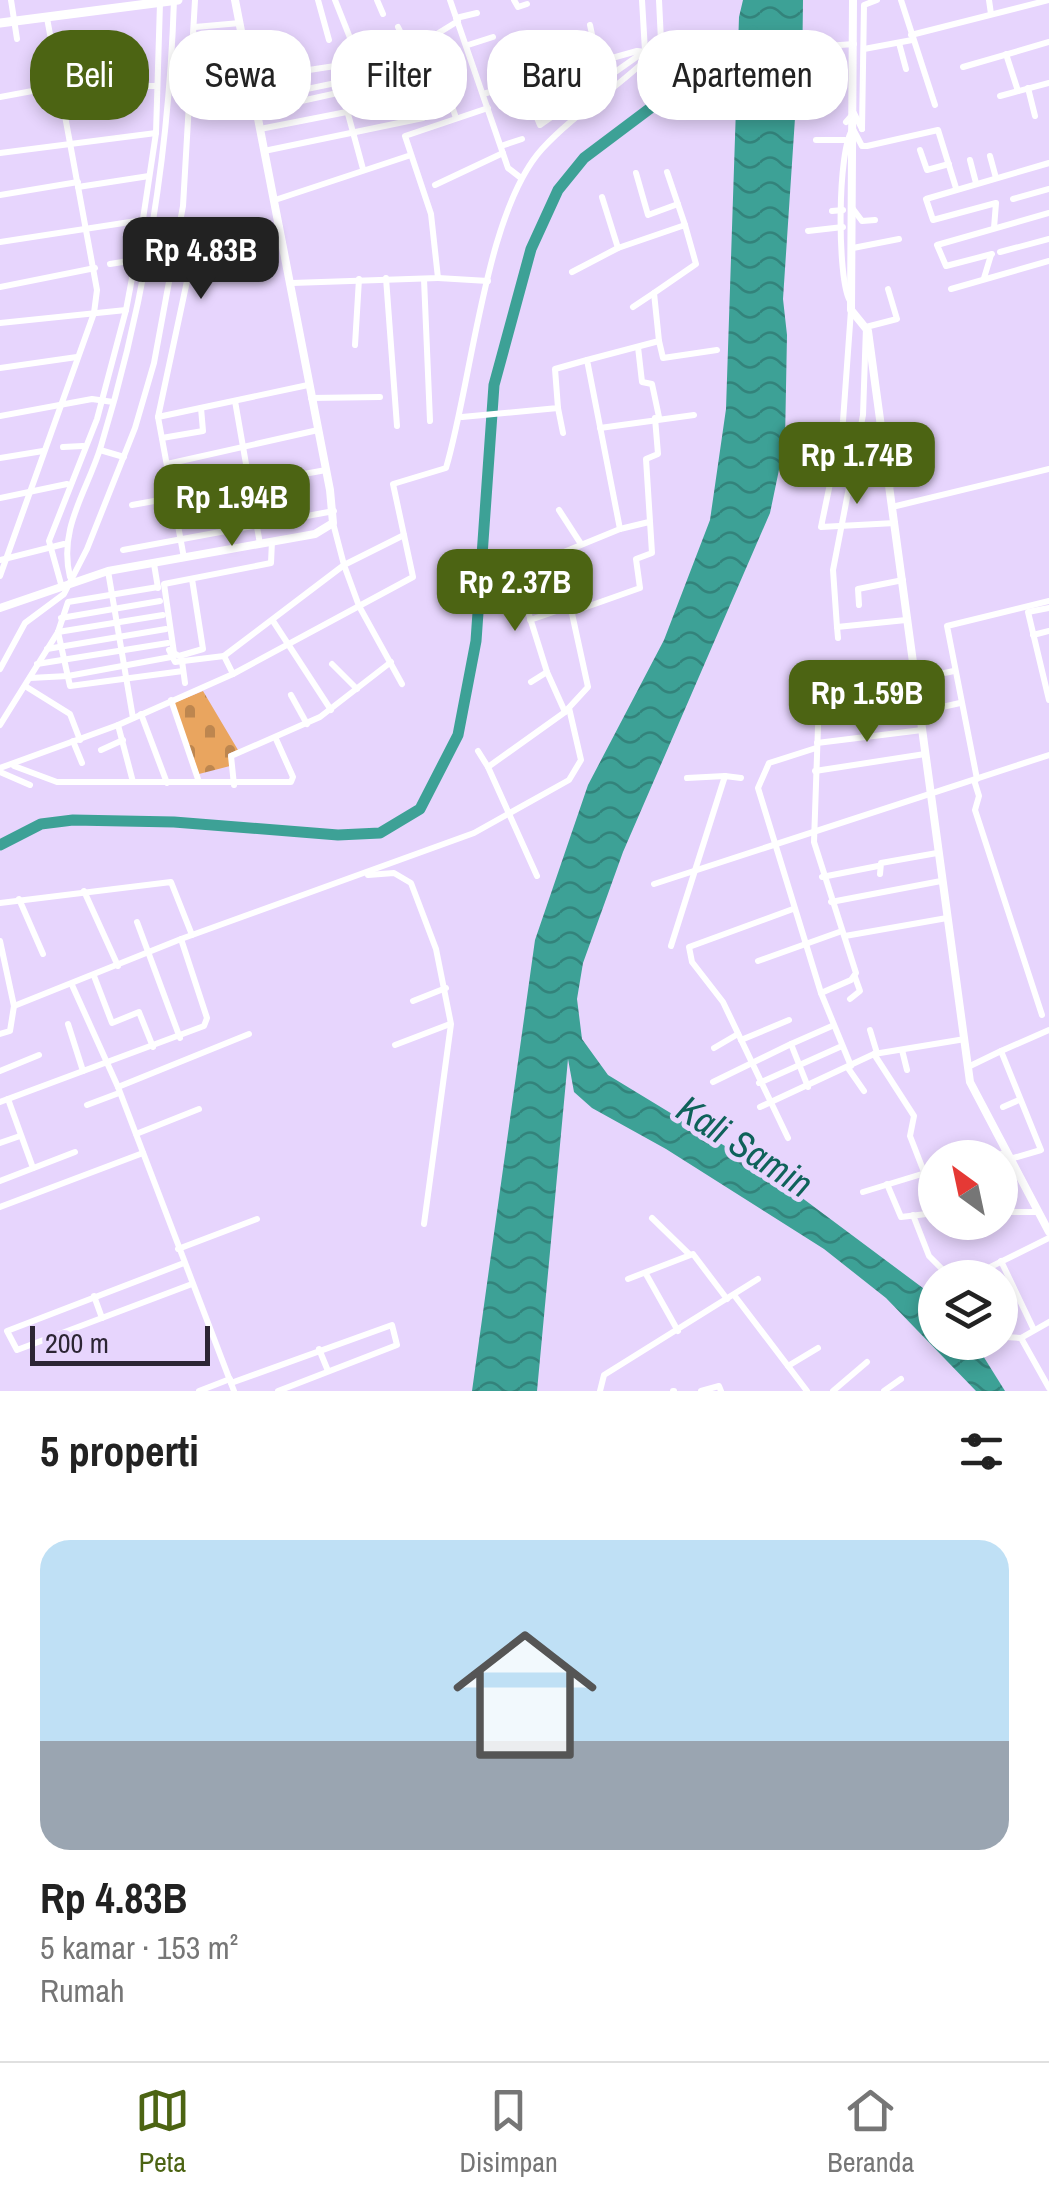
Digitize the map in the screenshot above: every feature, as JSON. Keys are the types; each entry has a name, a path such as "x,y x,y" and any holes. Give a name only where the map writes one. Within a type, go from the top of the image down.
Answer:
{"main road":[{"path":"0,23 121,4 170,1"}],"street":[{"path":"11,0 18,39"},
{"path":"66,581 93,536 154,363 183,206 195,0"},
{"path":"236,0 241,30"},
{"path":"318,0 328,40"},
{"path":"335,0 347,30"},
{"path":"378,0 384,14"},
{"path":"450,0 487,105"},
{"path":"514,0 518,7 527,4"},
{"path":"642,0 645,30"},
{"path":"659,0 660,30"},
{"path":"854,0 854,129 849,210 843,227 843,283 858,316 886,465 968,1067 973,1090 999,1140"},
{"path":"854,113 863,128 864,4 877,0"},
{"path":"901,0 935,105"},
{"path":"989,0 991,14"},
{"path":"864,49 1049,0"},
{"path":"66,581 50,545 68,484 96,420 126,310 156,132 156,86 170,1"},
{"path":"0,670 25,622 64,594 64,544 99,452 113,402 157,216 170,108 170,1"},
{"path":"443,30 477,12"},
{"path":"47,18 49,30"},
{"path":"195,27 240,23"},
{"path":"590,26 591,30"},
{"path":"468,45 487,39"},
{"path":"899,42 906,68"},
{"path":"963,67 1049,42"},
{"path":"848,44 854,44"},
{"path":"1006,54 1018,91"},
{"path":"0,770 118,725 232,674 414,576 393,484 446,468 462,417 504,218 521,178 569,123 637,63"},
{"path":"1000,96 1049,83"},
{"path":"149,86 156,86"},
{"path":"1028,88 1035,116"},
{"path":"0,97 30,92"},
{"path":"483,94 487,93"},
{"path":"846,122 854,113"},
{"path":"260,129 331,114"},
{"path":"0,576 94,312 95,268 67,120"},
{"path":"258,120 334,511 332,523 359,606 402,684"},
{"path":"348,120 362,169"},
{"path":"264,151 414,120"},
{"path":"438,278 431,214 408,156 407,133 449,120"},
{"path":"492,120 510,172 521,178"},
{"path":"838,638 832,574 863,415 845,140 854,129"},
{"path":"854,129 862,146 938,130 956,188"},
{"path":"0,153 156,132"},
{"path":"435,185 522,139"},
{"path":"816,140 845,140"},
{"path":"920,150 927,170 948,164"},
{"path":"275,200 408,156"},
{"path":"990,156 996,178"},
{"path":"970,160 976,183"},
{"path":"994,228 996,203 931,218 926,199 1049,163"},
{"path":"632,307 696,266 667,172"},
{"path":"636,173 648,216 678,204"},
{"path":"0,195 149,176"},
{"path":"1013,200 1049,189"},
{"path":"602,197 618,248"},
{"path":"832,211 849,210 862,221 875,220"},
{"path":"984,278 992,254 946,266 937,245 1049,213"},
{"path":"0,242 142,220"},
{"path":"572,272 618,248 686,224"},
{"path":"184,558 158,417 193,253 280,226"},
{"path":"808,232 843,227"},
{"path":"853,248 899,239"},
{"path":"1000,252 1049,239"},
{"path":"110,264 135,260"},
{"path":"951,289 1049,262"},
{"path":"0,287 95,268"},
{"path":"292,284 386,278 488,281"},
{"path":"386,278 397,426"},
{"path":"424,278 430,420"},
{"path":"355,344 359,279"},
{"path":"858,316 897,319 888,289"},
{"path":"654,293 663,358 717,350"},
{"path":"0,323 126,310"},
{"path":"858,316 843,421 821,527 894,523"},
{"path":"563,432 555,369 658,341"},
{"path":"530,620 640,588 636,561 652,554 646,458 658,454 652,384 642,382 638,348"},
{"path":"0,368 77,357"},
{"path":"547,361 587,360"},
{"path":"587,360 620,529"},
{"path":"158,417 308,386"},
{"path":"311,398 380,397"},
{"path":"0,416 100,399 113,402"},
{"path":"234,401 260,544"},
{"path":"162,438 203,431 202,408"},
{"path":"462,417 558,408"},
{"path":"600,428 657,417 694,416"},
{"path":"167,464 318,430"},
{"path":"64,447 124,457"},
{"path":"0,458 44,451"},
{"path":"886,465 912,459"},
{"path":"892,507 1049,469"},
{"path":"132,505 326,470"},
{"path":"889,485 907,482"},
{"path":"0,498 68,484"},
{"path":"560,510 580,544"},
{"path":"124,550 334,511"},
{"path":"488,767 567,710 588,687 559,554 620,529 649,522"},
{"path":"0,608 66,581 320,532 332,523"},
{"path":"0,535 14,533"},
{"path":"30,678 68,676 171,658 182,661 224,656 344,565 404,536"},
{"path":"192,579 204,649 178,656 174,654 162,587 192,579 271,563 272,542"},
{"path":"3,559 64,544"},
{"path":"154,564 171,658"},
{"path":"108,572 127,681 137,716 167,783"},
{"path":"859,605 858,589 903,580"},
{"path":"14,1006 182,938 508,817 568,780 581,760 567,710 547,672 520,586"},
{"path":"0,725 58,632 68,602 158,587"},
{"path":"61,618 160,601"},
{"path":"1049,604 1028,612 1049,700"},
{"path":"1042,1015 975,810 979,796 947,630 950,624 1049,604"},
{"path":"58,632 163,615"},
{"path":"837,627 906,620"},
{"path":"274,621 331,710"},
{"path":"46,649 166,629"},
{"path":"1034,635 1049,631"},
{"path":"58,632 71,689 182,671"},
{"path":"37,664 168,643"},
{"path":"224,656 232,674"},
{"path":"1039,660 1049,658"},
{"path":"182,661 185,682"},
{"path":"234,785 230,758 331,710 391,662"},
{"path":"332,664 357,690"},
{"path":"850,999 860,991 822,877 814,833 818,698 954,671"},
{"path":"531,682 547,672"},
{"path":"25,686 70,714 82,762"},
{"path":"290,695 307,724"},
{"path":"171,700 199,782"},
{"path":"817,717 960,704"},
{"path":"118,725 133,782"},
{"path":"864,1092 832,1026 758,790 769,763 816,745 922,730"},
{"path":"12,766 56,782 234,785 293,781 276,739"},
{"path":"101,750 123,740"},
{"path":"478,750 537,876"},
{"path":"816,771 924,754"},
{"path":"654,884 1049,755"},
{"path":"0,770 30,785"},
{"path":"671,946 725,776"},
{"path":"688,778 740,778"},
{"path":"822,877 879,870 938,853"},
{"path":"352,878 394,873 411,883 446,988 451,1024 424,1224"},
{"path":"831,902 941,881"},
{"path":"0,904 171,882 192,935"},
{"path":"84,891 118,966"},
{"path":"19,900 43,954"},
{"path":"788,1138 764,1105 740,1037 723,1002 692,962 689,947 793,910"},
{"path":"758,961 844,934 947,918"},
{"path":"137,922 180,1038"},
{"path":"33,1168 4,1101 204,1026 208,1018 182,938"},
{"path":"0,941 14,1006 10,1031 0,1034"},
{"path":"94,976 112,1023 138,1012 153,1047"},
{"path":"821,993 854,976"},
{"path":"72,985 108,1062 232,1384"},
{"path":"413,1002 446,988"},
{"path":"714,1048 789,1020"},
{"path":"68,1024 83,1071"},
{"path":"395,1045 451,1024"},
{"path":"713,1082 832,1026"},
{"path":"870,1030 876,1054 914,1116 910,1136 918,1157"},
{"path":"968,1067 1049,1030"},
{"path":"87,1105 249,1034"},
{"path":"764,1105 876,1054 965,1039"},
{"path":"791,1044 808,1087"},
{"path":"758,1083 842,1046"},
{"path":"902,1050 906,1070"},
{"path":"1001,1051 1042,1151 1018,1154"},
{"path":"0,1070 39,1055"},
{"path":"1003,1107 1019,1100"},
{"path":"136,1134 199,1109"},
{"path":"0,1142 20,1136"},
{"path":"0,1180 75,1152"},
{"path":"0,1208 143,1153"},
{"path":"862,1192 918,1174"},
{"path":"1003,1260 1049,1235 1018,1175"},
{"path":"887,1184 898,1218 918,1214"},
{"path":"1018,1212 1039,1212"},
{"path":"912,1215 933,1260"},
{"path":"652,1218 688,1254 697,1257 807,1391"},
{"path":"178,1248 257,1220"},
{"path":"628,1279 688,1254"},
{"path":"184,1263 7,1332 17,1350 192,1284"},
{"path":"646,1274 678,1330"},
{"path":"600,1391 604,1375 758,1279"},
{"path":"94,1296 102,1318"},
{"path":"1018,1297 1034,1330"},
{"path":"199,1391 232,1384 388,1322 399,1342 278,1391"},
{"path":"1018,1338 1049,1322"},
{"path":"1021,1338 1046,1376 1049,1388"},
{"path":"788,1366 818,1348"},
{"path":"319,1349 328,1372"},
{"path":"833,1391 866,1362"},
{"path":"884,1391 900,1378"},
{"path":"701,1391 719,1386 721,1391"}],"green space":[{"path":"203,691 238,750 228,754 230,766 199,774 174,703"}],"water":[{"path":"743,0 803,0 803,30 739,30"},
{"path":"736,120 795,120 783,299 787,335 785,441 770,513 623,852 583,963 577,999 582,1039 608,1075 766,1171 918,1284 918,1331 886,1298 824,1249 666,1149 592,1108 574,1092 568,1059 537,1391 472,1391 535,940 588,785 664,640 710,520 726,409"},
{"path":"946,1360 986,1360 1005,1391 976,1391"}],"waterway":[{"path":"0,845 41,824 73,820 174,822 338,835 380,833 420,809 458,735 476,641 494,385 531,249 558,190 584,158 637,118"}],"water label":[{"name":"Kali Samin","path":"745,1146"}]}
